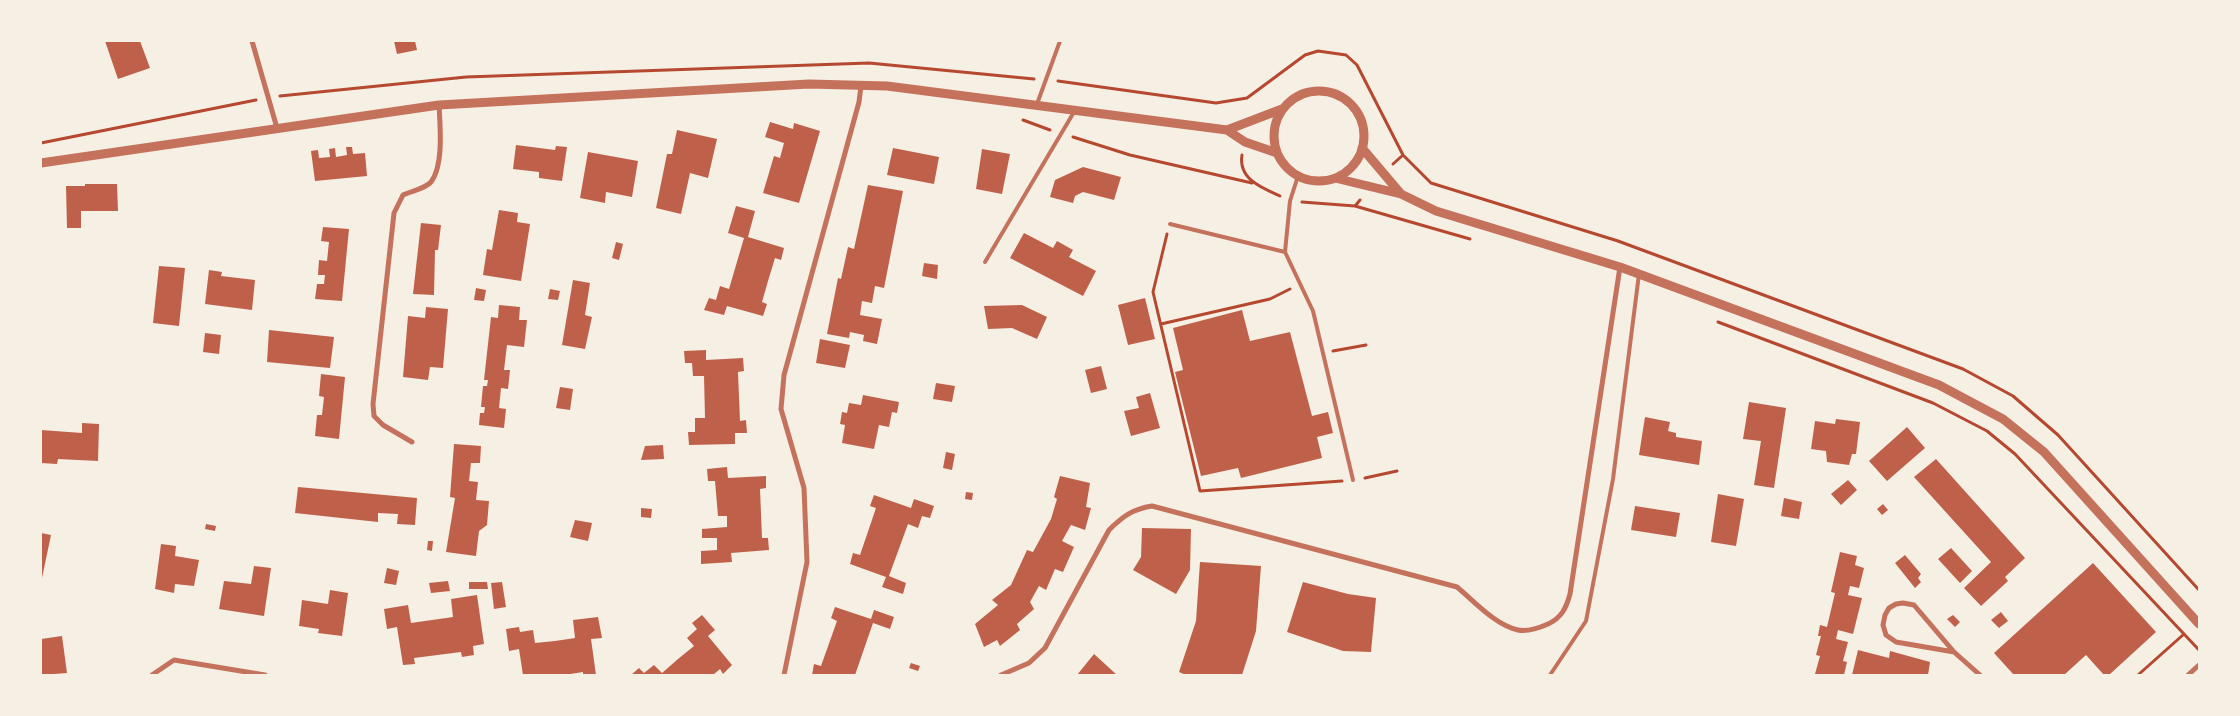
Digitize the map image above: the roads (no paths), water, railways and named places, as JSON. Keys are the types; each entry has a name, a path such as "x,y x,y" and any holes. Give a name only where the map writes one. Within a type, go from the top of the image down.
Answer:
{"street":[{"path":"252,41 277,128"},
{"path":"41,163 439,105 809,84 887,86 1227,130 1245,142 1277,153"},
{"path":"784,675 807,562 804,488 781,409 784,375 860,102 860,86"},
{"path":"1227,130 1282,108 1294,98 1308,92 1324,91 1339,95 1352,104 1360,117 1364,133 1362,148 1356,162 1346,172 1335,178 1323,181 1298,176 1285,167 1277,153 1273,138 1275,122 1282,108"},
{"path":"412,442 383,425 374,416 373,404 394,213 403,195 425,186 431,181 434,174 442,142 439,105"},
{"path":"1362,148 1401,194"},
{"path":"1335,178 1401,194 1436,211 1620,267 1939,385 2003,420 2044,452 2199,624"},
{"path":"1000,675 1029,663 1045,648 1109,530 1124,516 1137,508 1152,506 1457,587 1494,617 1518,630 1538,628 1558,619 1567,606 1570,594 1620,267"},
{"path":"1954,652 1896,642 1886,635 1883,625 1889,608 1903,603 1914,605 1954,652 1980,675"},
{"path":"152,675 174,660 265,675"},
{"path":"2188,675 2199,665"}],"lane":[{"path":"1036,104 1047,80 1060,41"},
{"path":"985,262 1075,110"},
{"path":"1298,176 1290,201 1285,252 1313,311 1353,480"},
{"path":"1170,224 1285,252"},
{"path":"1550,675 1586,621 1613,479 1639,274"}]}
